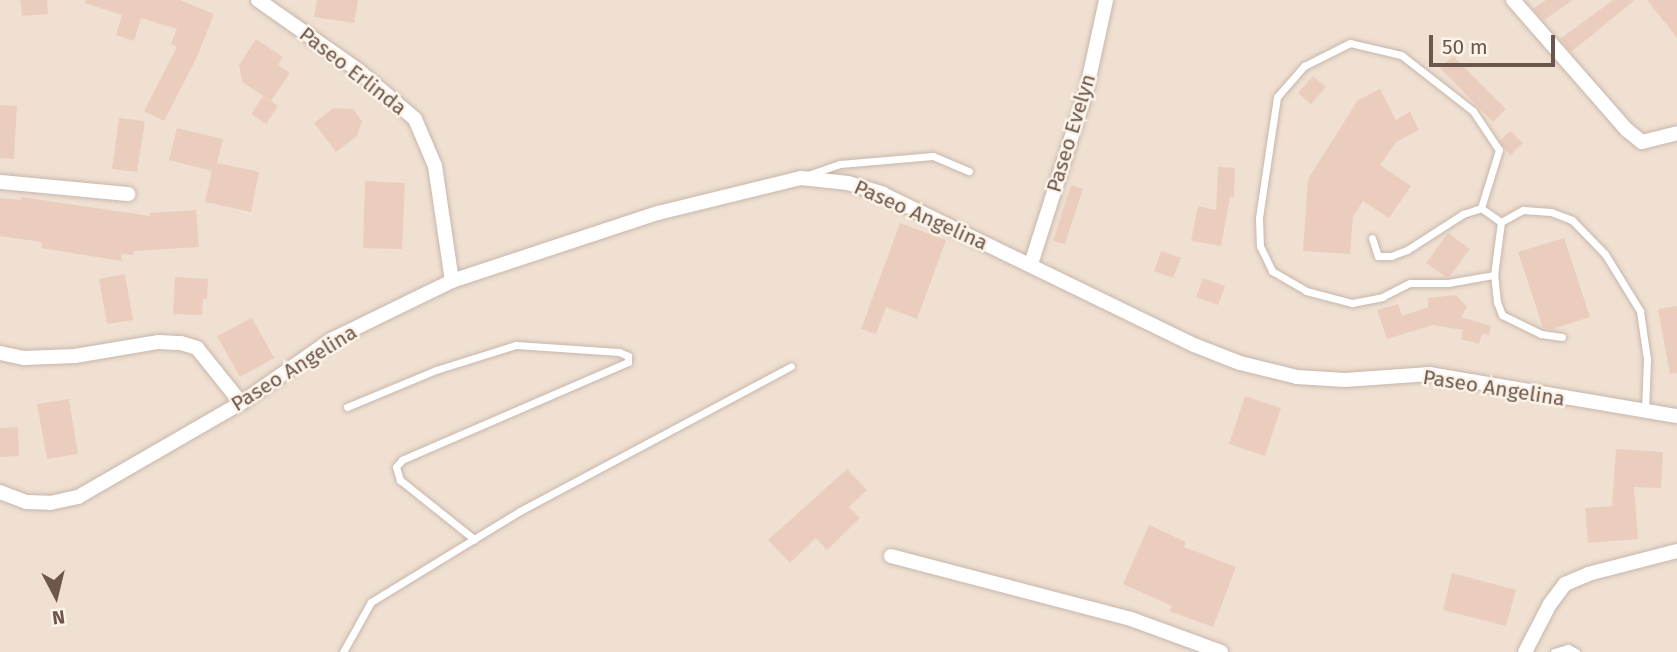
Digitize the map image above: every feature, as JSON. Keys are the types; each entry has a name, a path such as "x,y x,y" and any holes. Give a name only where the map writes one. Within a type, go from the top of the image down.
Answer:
{"street":[{"name":"Paseo Erlinda","path":"258,0 358,70 415,119 435,166 452,281"},
{"name":"Paseo Evelyn","path":"1031,264 1086,92 1106,0"},
{"path":"1513,0 1627,130 1642,142 1677,132"},
{"name":"Paseo Angelina","path":"0,492 26,502 50,503 78,497 241,403 331,340 452,281 658,213 800,178 848,183 883,194 1194,345 1240,363 1285,374 1345,380 1430,374 1645,413 1677,416"},
{"path":"0,182 128,194"},
{"path":"0,354 24,359 75,356 159,342 181,343 197,348 241,403"},
{"path":"1525,652 1549,604 1565,584 1612,567 1677,551"},
{"path":"891,556 1131,619 1221,652"}],"lane":[{"path":"1481,208 1499,150 1473,111 1401,55 1350,43 1304,66 1277,97 1259,218 1260,246 1272,271 1306,291 1352,303 1382,297 1410,283 1448,283 1494,275"},
{"path":"800,178 840,164 933,156 969,171"},
{"path":"1481,208 1501,222"},
{"path":"1372,238 1378,256 1391,256 1406,250 1463,214 1481,208"},
{"path":"1501,222 1524,210 1551,212 1572,220 1605,254 1640,311 1647,359 1645,413"},
{"path":"1501,222 1494,275 1502,315 1541,334 1562,337"},
{"path":"347,407 436,369 516,345 620,352 628,356 628,362 402,460 396,467 400,481 474,539"},
{"path":"344,652 371,602 520,511 791,366"},
{"path":"1554,652 1568,648 1576,652"}],"shaded area":[{"path":"0,0 1677,0 1677,652 0,652"}],"building":[{"path":"20,0 47,0 48,14 22,16"},
{"path":"85,0 180,0 214,14 196,59 164,121 144,111 177,47 171,44 177,29 141,18 134,41 116,35 122,15 85,3"},
{"path":"317,0 358,0 354,23 314,17"},
{"path":"1546,0 1573,0 1544,20 1533,9"},
{"path":"1613,0 1635,0 1571,52 1560,39"},
{"path":"1647,0 1677,0 1677,38"},
{"path":"256,39 283,57 278,65 290,73 271,101 242,82 239,65"},
{"path":"1453,56 1506,109 1493,122 1440,68"},
{"path":"1313,76 1326,87 1311,104 1298,93"},
{"path":"1380,89 1396,120 1410,112 1419,130 1396,142 1380,165 1411,186 1389,218 1363,201 1353,217 1350,254 1303,251 1308,179 1358,100"},
{"path":"263,96 278,106 266,124 251,114"},
{"path":"0,105 17,106 14,159 0,158"},
{"path":"334,108 353,109 362,121 357,136 336,152 314,123"},
{"path":"119,118 145,121 137,172 112,169"},
{"path":"177,128 223,139 217,163 259,172 251,212 205,202 212,171 169,160"},
{"path":"1510,131 1523,143 1510,156 1500,141"},
{"path":"1218,167 1235,168 1234,197 1230,197 1221,246 1191,241 1198,206 1216,210"},
{"path":"365,181 405,183 402,249 363,248"},
{"path":"1071,185 1083,189 1065,244 1053,241"},
{"path":"21,197 150,216 150,213 196,210 199,247 134,251 133,255 121,254 122,261 41,248 42,242 0,236 0,198 21,200"},
{"path":"900,223 946,240 917,319 886,307 876,334 861,329"},
{"path":"1448,233 1470,249 1450,276 1446,277 1426,263"},
{"path":"1564,238 1590,317 1552,329 1543,328 1518,252"},
{"path":"1161,251 1181,258 1173,278 1154,271"},
{"path":"125,274 133,320 107,324 99,279"},
{"path":"175,277 208,279 207,299 203,299 202,315 173,314"},
{"path":"1203,278 1225,286 1218,305 1196,297"},
{"path":"1456,295 1467,307 1461,317 1491,326 1489,335 1482,334 1479,344 1461,339 1463,330 1433,325 1387,339 1377,310 1398,304 1402,316 1428,307 1428,298"},
{"path":"1677,306 1677,373 1670,374 1658,309"},
{"path":"252,318 274,358 240,377 217,336"},
{"path":"1245,396 1281,408 1265,456 1229,444"},
{"path":"69,399 78,454 47,459 37,404"},
{"path":"18,427 19,456 0,457 0,428"},
{"path":"1616,449 1663,452 1661,488 1634,487 1638,539 1588,543 1585,508 1612,506"},
{"path":"847,469 867,490 849,507 860,518 827,550 816,538 790,563 768,540"},
{"path":"1149,525 1186,542 1184,547 1236,567 1213,627 1169,611 1172,606 1123,584"},
{"path":"1452,573 1516,590 1506,626 1443,610"}]}
